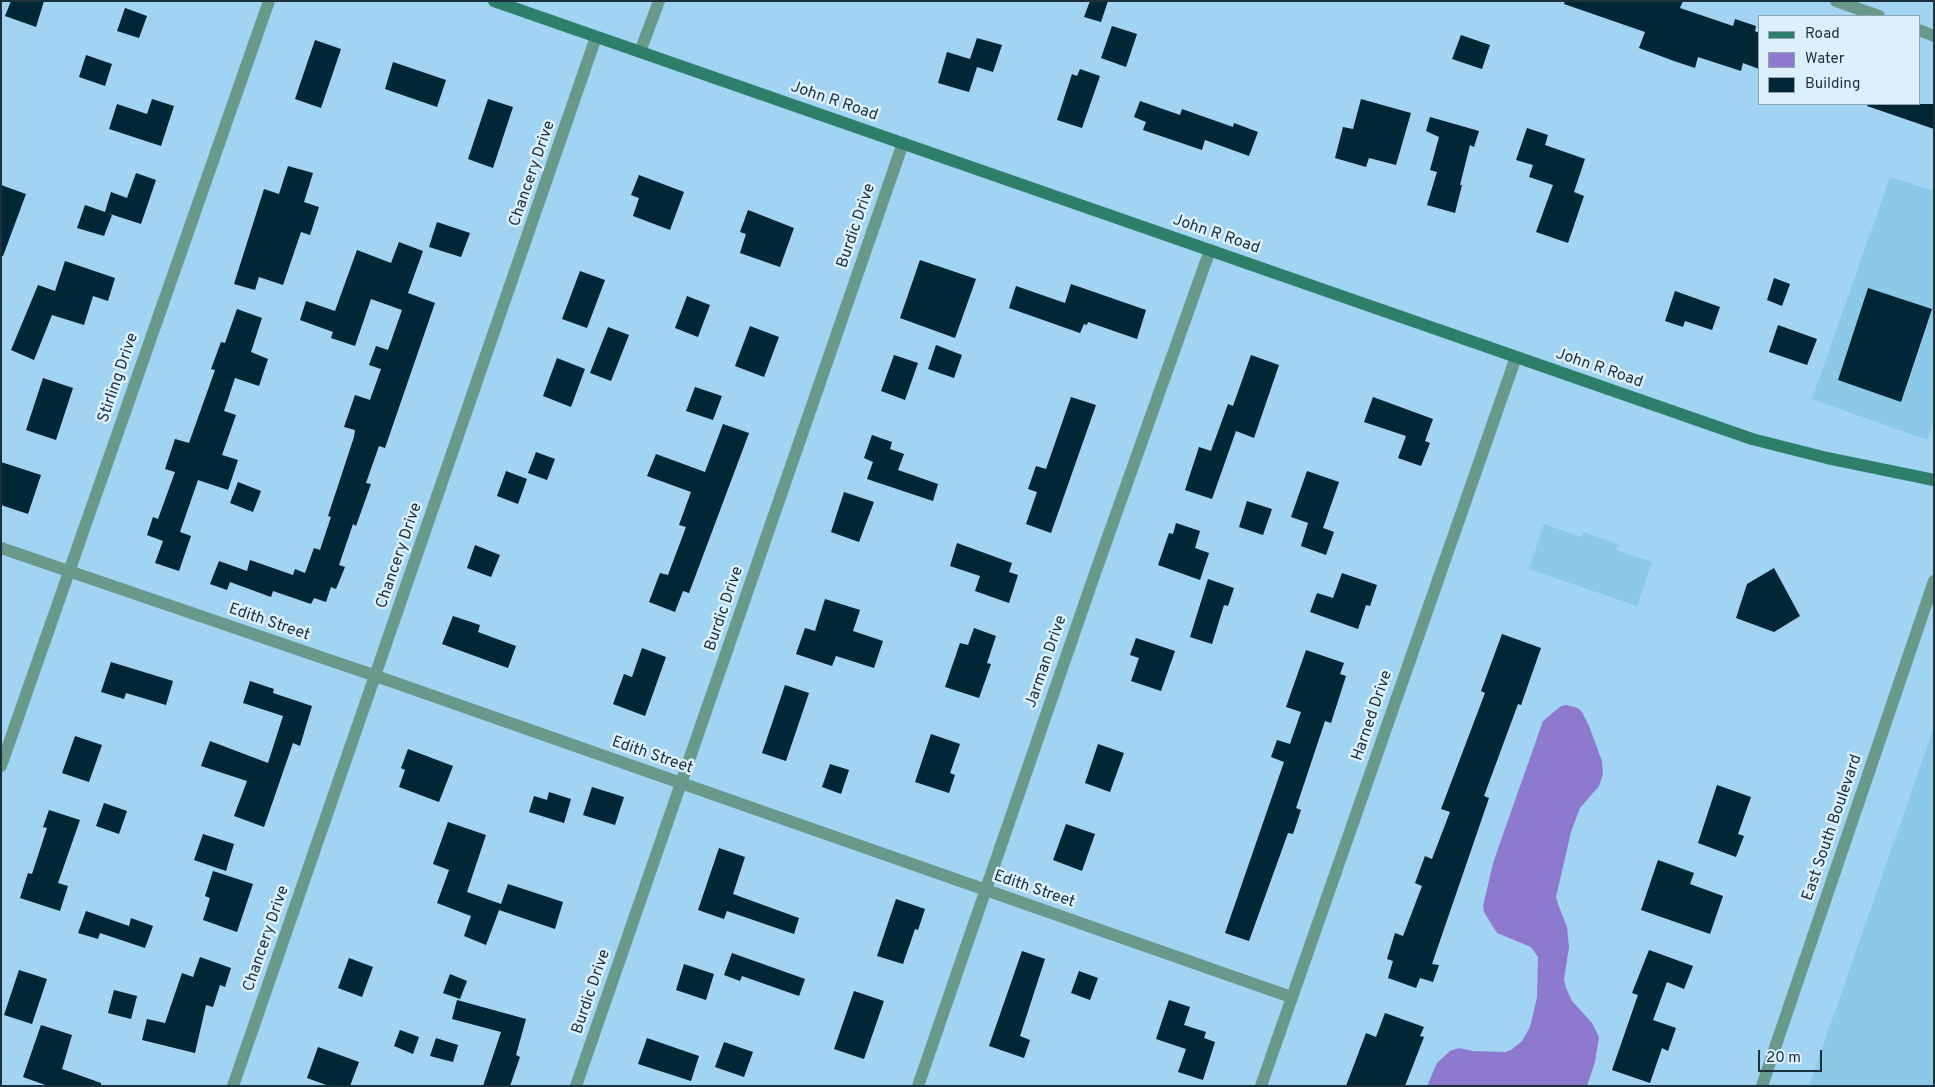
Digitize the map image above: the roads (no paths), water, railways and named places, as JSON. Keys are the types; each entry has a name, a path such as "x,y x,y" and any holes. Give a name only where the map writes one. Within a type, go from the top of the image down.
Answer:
{"main road":[{"name":"John R Road","path":"494,1 1752,439 1827,458 1934,480"}],"street":[{"name":"Stirling Drive","path":"1,766 269,1"},
{"path":"640,52 659,1"},
{"path":"1836,1 1876,15"},
{"path":"1920,30 1934,36"},
{"name":"Chancery Drive","path":"233,1086 596,37"},
{"name":"Burdic Drive","path":"576,1086 903,143"},
{"name":"Jarman Drive","path":"918,1086 1094,576 1210,250"},
{"name":"Harned Drive","path":"1261,1086 1516,357"},
{"name":"Edith Street","path":"1,548 376,676 1291,997"},
{"name":"East South Boulevard","path":"1762,1086 1934,581"}],"water":[{"path":"1566,705 1578,708 1582,712 1602,761 1603,774 1599,786 1580,808 1571,832 1556,897 1567,927 1569,947 1564,979 1566,988 1572,1001 1592,1023 1599,1037 1595,1062 1587,1086 1427,1086 1437,1063 1450,1051 1459,1048 1473,1051 1505,1052 1511,1050 1522,1041 1530,1027 1537,997 1538,957 1531,947 1497,933 1484,912 1483,906 1493,863 1543,721 1561,706"}]}
